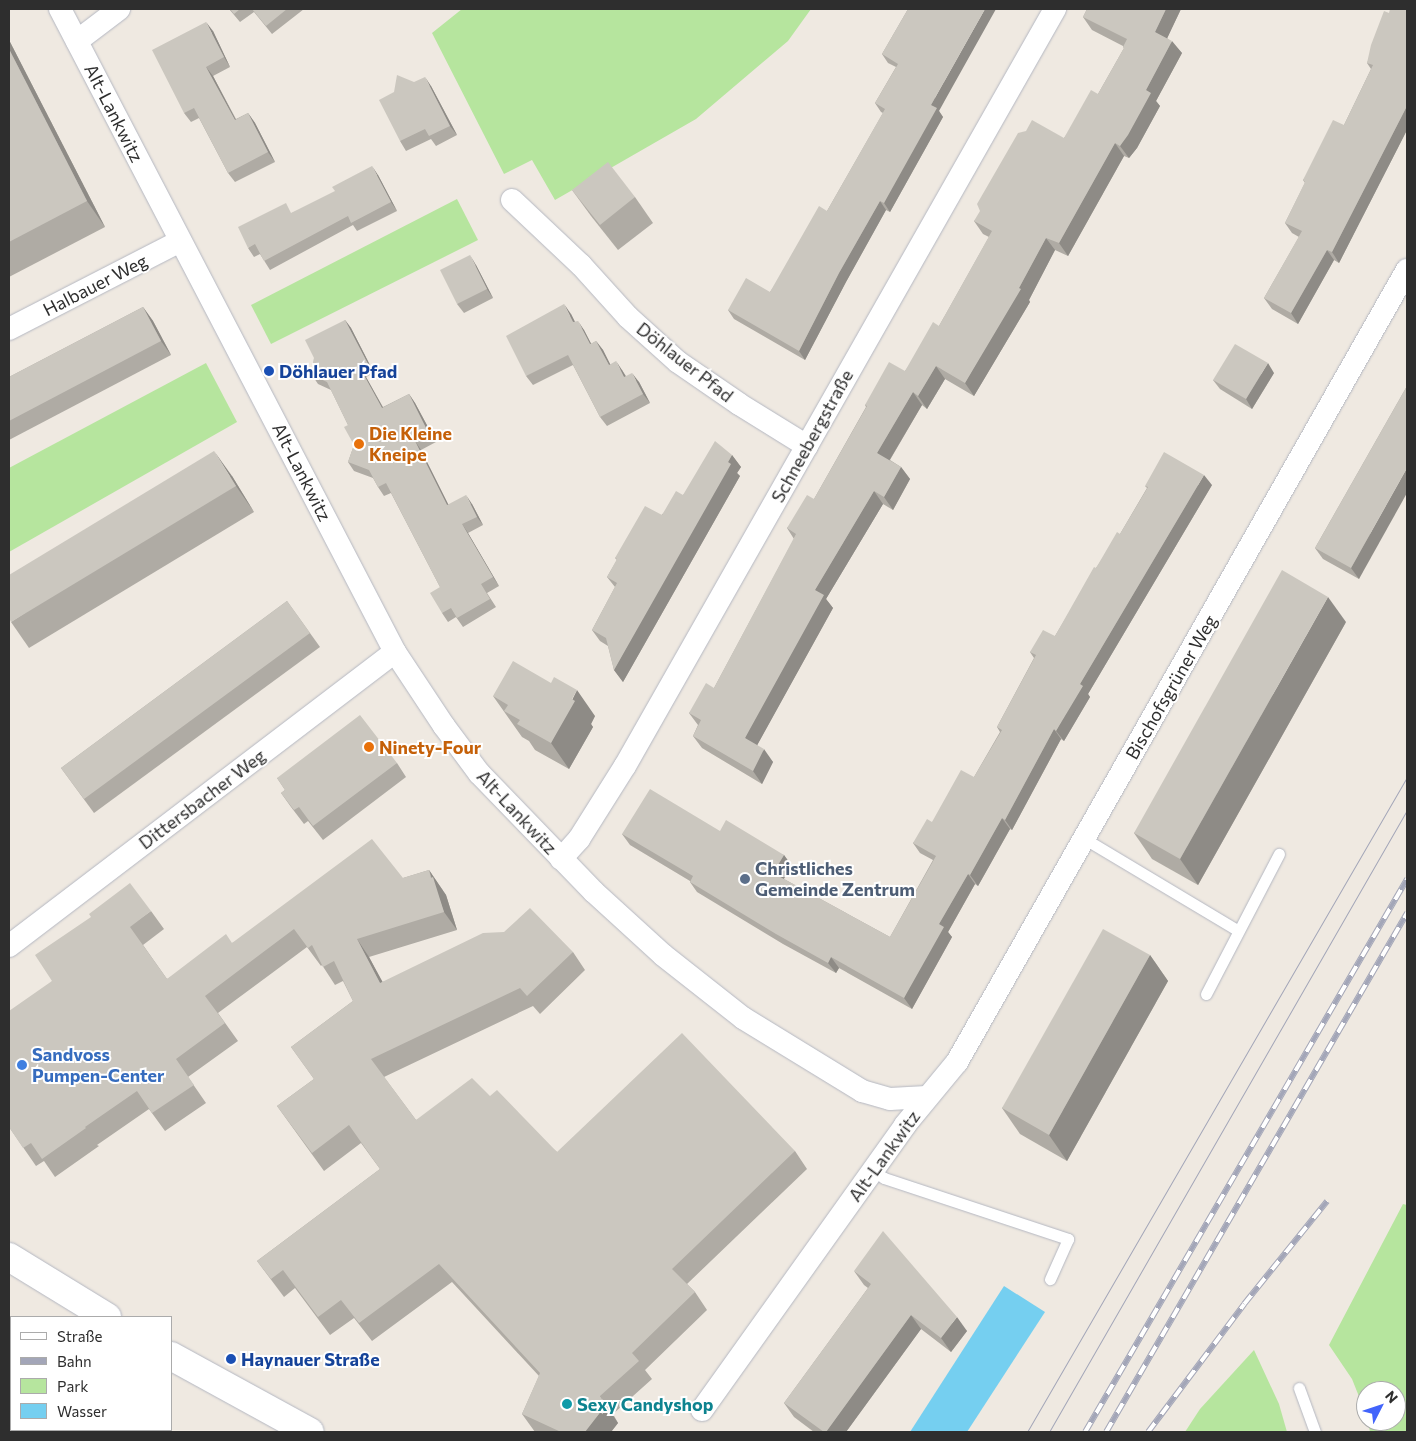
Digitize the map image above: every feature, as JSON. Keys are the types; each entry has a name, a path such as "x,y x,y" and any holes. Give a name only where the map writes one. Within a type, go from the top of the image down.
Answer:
{"main road":[{"path":"9,1258 105,1316"},
{"path":"172,1357 310,1432"}],"street":[{"name":"Alt-Lankwitz","path":"60,9 395,652 444,726 479,773 561,860 663,955 759,1030 862,1092 890,1099 927,1097"},
{"path":"77,41 119,9"},
{"name":"Schneebergstraße","path":"561,860 579,839 625,766 1055,9"},
{"name":"Döhlauer Pfad","path":"512,200 580,265 628,317 678,362 739,404 807,446"},
{"name":"Halbauer Weg","path":"9,329 180,241"},
{"name":"Bischofsgrüner Weg","path":"927,1097 957,1062 1407,270"},
{"name":"Dittersbacher Weg","path":"9,946 395,652"},
{"name":"Alt-Lankwitz","path":"702,1410 927,1097"}],"lane":[{"path":"1085,839 1237,930"},
{"path":"1206,994 1237,930 1279,854"},
{"path":"873,1171 884,1178 1068,1239 1050,1279"},
{"path":"1299,1388 1314,1432"}],"green space":[{"path":"462,9 811,9 788,41 696,119 555,200 532,160 504,174 432,33"},
{"path":"457,199 478,240 271,344 251,305"},
{"path":"206,363 237,422 9,552 9,468"},
{"path":"1403,1204 1407,1205 1407,1432 1370,1431 1406,1431 1406,1381 1356,1381 1356,1389 1352,1379 1329,1345"},
{"path":"1254,1350 1279,1404 1287,1432 1185,1432 1200,1409"}],"water":[{"path":"1004,1286 1045,1312 967,1432 910,1432"}],"building":[{"path":"230,9 240,9 234,14"},
{"path":"252,9 287,9 266,26"},
{"path":"908,9 985,9 931,105 937,108 884,203 880,201 839,273 799,351 728,310 746,278 770,292 819,206 827,211 885,109 875,103 898,64 882,54"},
{"path":"1087,9 1166,9 1155,32 1172,41 1146,90 1151,93 1128,135 1120,146 1115,143 1059,243 1046,238 1019,288 1021,289 965,383 936,366 918,396 913,392 877,453 901,467 884,497 874,491 815,590 824,595 745,738 764,749 753,771 693,736 701,720 689,713 706,683 714,688 796,534 787,528 807,495 814,499 867,406 865,405 889,362 905,371 933,322 939,326 992,231 974,221 980,211 977,204 1018,133 1026,131 1032,120 1064,138 1091,90 1098,94 1124,48 1127,39 1083,17"},
{"path":"1390,9 1407,9 1407,106 1332,252 1327,250 1291,313 1264,298 1302,231 1285,223 1305,182 1303,180 1333,120 1344,125 1373,65 1367,63 1371,45 1384,11 1389,13"},
{"path":"206,22 224,57 206,67 235,120 248,113 268,152 228,173 194,108 184,113 152,50"},
{"path":"9,49 87,201 9,242"},
{"path":"397,75 414,82 425,77 450,126 429,136 425,129 400,141 379,100 394,92"},
{"path":"608,162 635,197 600,225 572,190"},
{"path":"372,166 391,202 351,223 348,216 264,261 255,244 248,248 238,227 286,203 291,213 335,191 332,187"},
{"path":"470,255 487,289 457,304 440,270"},
{"path":"564,304 573,322 578,321 590,344 596,341 609,365 616,361 624,377 632,373 643,394 600,417 568,355 526,376 506,336"},
{"path":"143,307 161,341 9,421 9,377"},
{"path":"345,320 368,364 360,368 382,408 409,394 429,434 415,441 447,505 466,495 477,517 462,524 493,577 481,584 490,599 457,618 451,608 442,613 430,593 440,587 386,483 378,487 369,470 348,462 354,445 344,427 348,425 327,382 312,375 314,358 305,340"},
{"path":"1235,344 1268,363 1246,399 1213,380"},
{"path":"1407,386 1407,468 1351,568 1315,548"},
{"path":"715,441 732,455 728,462 731,464 614,670 606,638 592,630 617,583 607,577 617,559 615,558 645,506 662,515 676,491 683,495"},
{"path":"214,451 236,486 11,622 9,618 9,575"},
{"path":"1164,452 1204,475 1080,684 1083,686 1056,731 1054,729 1005,820 1002,818 970,875 968,874 939,924 944,927 904,998 831,957 828,963 776,934 690,882 693,876 622,834 650,789 720,831 726,820 784,855 773,873 890,937 936,856 913,843 927,819 932,822 961,770 974,777 1002,730 997,727 1036,655 1030,652 1043,630 1055,636 1094,567 1096,568 1117,532 1120,534 1148,487 1145,486"},
{"path":"1282,570 1328,597 1180,859 1134,833"},
{"path":"287,601 310,633 84,799 61,768"},
{"path":"513,661 551,683 554,677 577,690 572,699 575,701 551,743 517,724 520,720 504,711 508,705 493,696"},
{"path":"360,715 397,763 313,826 299,807 294,810 281,793 285,790 277,778"},
{"path":"372,839 403,878 429,870 444,912 357,939 380,983 483,933 504,932 530,908 573,952 527,996 520,988 371,1059 416,1120 472,1078 490,1096 497,1090 557,1152 682,1033 795,1151 672,1269 695,1292 632,1353 639,1361 600,1396 606,1405 585,1432 561,1432 522,1414 540,1373 439,1264 359,1323 341,1300 318,1317 283,1270 271,1279 257,1261 380,1169 349,1125 312,1153 277,1106 314,1079 291,1047 353,1001 334,961 323,967 312,945 308,948 294,929 205,996 225,1023 176,1059 194,1085 152,1113 137,1091 42,1159 31,1143 23,1148 9,1127 9,1011 52,981 35,955 91,917 89,914 130,883 151,911 130,927 167,979 226,934 232,943"},
{"path":"1103,929 1150,955 1049,1135 1002,1108"},
{"path":"883,1231 957,1317 941,1338 911,1315 826,1432 824,1432 784,1403 871,1284 854,1271"},
{"path":"9,1362 10,1431 136,1432 9,1432"}],"tram line":[{"path":"1027,1432 1407,777"},
{"path":"1049,1432 1407,810"}],"railway":[{"path":"1085,1432 1407,879"},
{"path":"1106,1432 1407,913"},
{"path":"1148,1432 1244,1304 1327,1201"}],"place":[{"name":"Döhlauer Pfad","path":"269,371"},
{"name":"Die Kleine Kneipe","path":"359,444"},
{"name":"Ninety-Four","path":"369,747"},
{"name":"Christliches Gemeinde Zentrum","path":"745,879"},
{"name":"Sandvoss Pumpen-Center","path":"22,1065"},
{"name":"Haynauer Straße","path":"231,1359"},
{"name":"Sexy Candyshop","path":"567,1404"}]}
